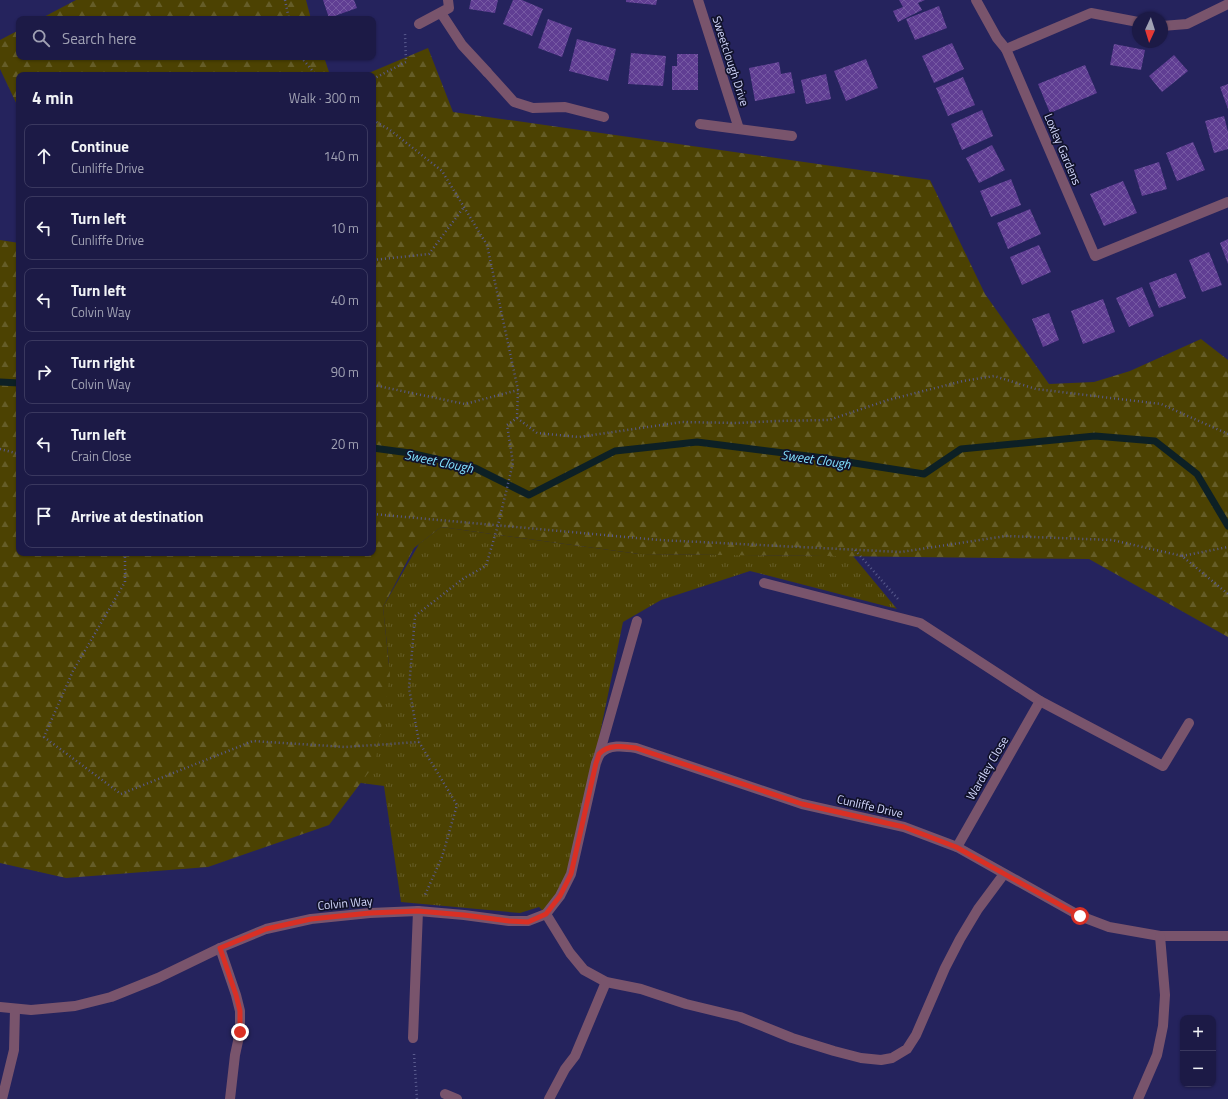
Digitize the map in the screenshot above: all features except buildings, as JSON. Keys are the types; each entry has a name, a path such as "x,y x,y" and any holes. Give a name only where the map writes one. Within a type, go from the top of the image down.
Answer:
{"street":[{"path":"419,24 449,8 448,0"},
{"name":"Sweetclough Drive","path":"698,0 739,129"},
{"path":"976,0 997,38 1006,49 1091,13 1132,21"},
{"path":"1168,26 1187,24 1228,4"},
{"path":"441,13 462,45 514,102 534,108 565,107 604,117"},
{"name":"Loxley Gardens","path":"1006,49 1095,256 1228,202"},
{"path":"700,124 792,136"},
{"path":"764,583 920,623 1040,701 1163,766 1190,723"},
{"name":"Colvin Way","path":"0,1007 31,1010 75,1006 111,997 158,978 220,948 266,929 311,919 370,913 418,911 528,922 546,914 560,896 571,874 597,759 637,620"},
{"name":"Wardley Close","path":"956,847 1040,701"},
{"name":"Cunliffe Drive","path":"597,759 606,750 615,746 636,748 802,804 904,827 956,847 1080,916 1109,927 1160,936 1228,936"},
{"path":"546,914 570,954 584,970 606,982 740,1017 792,1038 861,1058 881,1060 892,1058 907,1049 916,1035 945,968 960,939 978,909 1004,874"},
{"path":"413,1038 418,911"},
{"path":"1138,1099 1157,1055 1163,1026 1165,995 1160,936"},
{"path":"220,948 240,1011 240,1032 235,1055 230,1099"},
{"path":"549,1099 565,1069 575,1056 606,982"},
{"path":"2,1099 14,1050 15,1009"},
{"path":"444,1094 457,1099"}],"path":[{"path":"285,0 288,16"},
{"path":"376,77 406,62 404,30 419,24"},
{"path":"304,60 314,72"},
{"path":"376,122 390,130 442,171 487,246 518,390 517,418"},
{"path":"376,260 429,254 464,207"},
{"path":"517,418 537,433 579,437 682,422 737,423 829,420 888,400 963,381 994,376 1036,389 1161,404 1228,434"},
{"path":"376,386 465,404 518,390"},
{"path":"418,911 442,857 457,805 419,742 409,688 415,616 464,578 486,566 513,463 507,425 517,418"},
{"path":"0,449 16,453"},
{"path":"376,514 498,524 659,540 901,552 1006,536 1112,540 1182,556 1228,547"},
{"path":"855,550 900,600"},
{"path":"125,556 125,582 73,671 44,737 121,794 253,740 345,747 419,742"},
{"path":"1182,556 1228,594"},
{"path":"413,1038 417,1099"}],"green space":[{"path":"76,0 306,0 310,16 46,16"},
{"path":"16,32 16,60 325,60 329,72 16,72 16,103 0,69 0,40"},
{"path":"428,48 453,112 930,180 985,294 1049,384 1094,382 1130,371 1201,339 1228,360 1228,637 1089,559 639,554 441,527 414,548 383,607 390,675 375,764 329,825 208,867 66,878 0,863 0,240 16,243 16,556 376,556 376,72 371,72"},
{"path":"441,527 639,554 853,556 897,609 750,571 661,600 623,622 571,874 546,914 539,907 520,913 401,902 384,786 361,783 389,664 383,607 419,544"}],"waterway":[{"name":"Sweet Clough","path":"0,382 16,383"},
{"name":"Sweet Clough","path":"376,448 410,453 475,468 529,495 615,451 697,442 816,457 924,474 961,449 1095,436 1155,441 1197,474 1228,526"}],"route":[{"path":"240,1032 240,1011 220,948 266,929 311,919 370,913 418,911 528,922 546,914 560,896 571,874 599,755 615,746 636,748 802,804 904,827 956,847 1080,916"}]}
